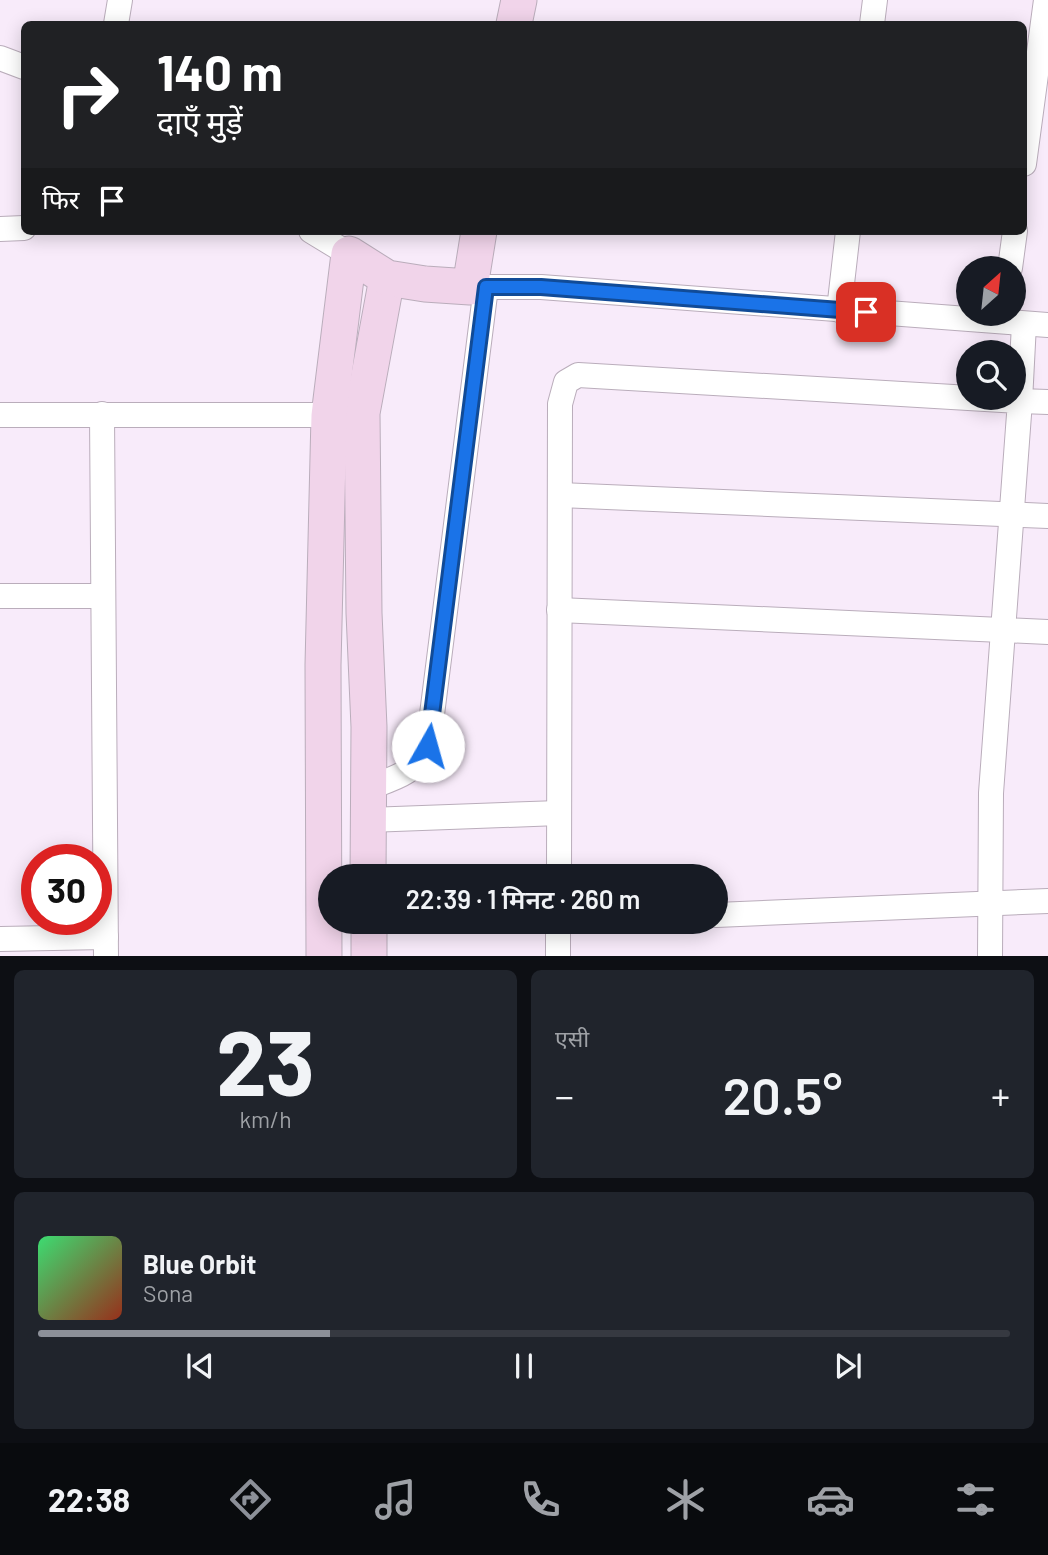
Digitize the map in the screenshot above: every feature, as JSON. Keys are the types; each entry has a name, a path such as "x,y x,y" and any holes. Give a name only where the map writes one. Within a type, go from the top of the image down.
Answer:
{"street":[{"path":"116,21 120,0"},
{"path":"515,21 519,0"},
{"path":"872,21 875,0"},
{"path":"1027,142 1046,0"},
{"path":"0,58 21,66"},
{"path":"0,229 21,228"},
{"path":"318,235 387,278 478,287 541,287 956,317"},
{"path":"368,804 421,761 428,746 478,287 479,235"},
{"path":"839,310 848,235"},
{"path":"1011,256 1014,235"},
{"path":"324,956 323,665 346,415 349,254"},
{"path":"368,864 368,804 346,415 387,278"},
{"path":"559,864 560,404 566,382 578,375 956,397"},
{"path":"1026,401 1048,402"},
{"path":"990,956 991,793 1019,410"},
{"path":"0,939 106,947 102,414"},
{"path":"0,415 346,415"},
{"path":"560,495 1048,516"},
{"path":"0,596 103,596"},
{"path":"559,610 1048,632"},
{"path":"368,804 559,813"},
{"path":"728,914 1048,901"},
{"path":"369,934 369,956"},
{"path":"558,934 558,956"}],"route":[{"path":"428,746 486,287 541,287 866,312"}]}
